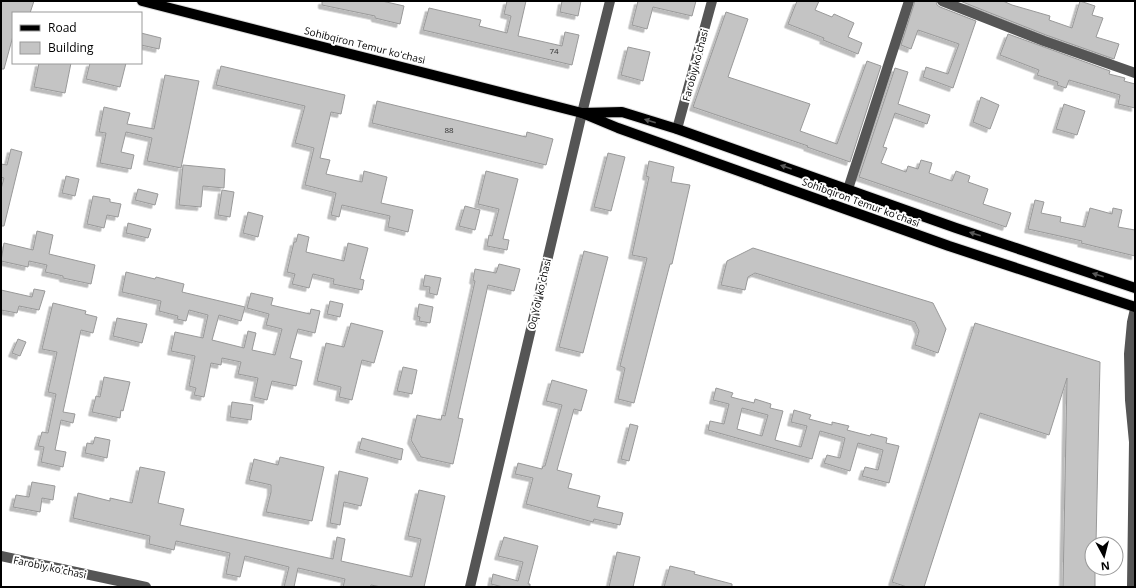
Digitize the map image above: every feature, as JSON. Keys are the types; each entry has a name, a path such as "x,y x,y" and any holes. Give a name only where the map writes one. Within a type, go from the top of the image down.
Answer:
{"main road":[{"name":"Sohibqiron Temur koʻchasi","path":"142,1 582,113 618,128 949,246 1135,308"},
{"name":"Sohibqiron Temur koʻchasi","path":"582,113 622,112 677,129 956,228 1135,288"}],"street":[{"name":"Oq Yol' ko'chasi","path":"470,587 582,113 610,1"},
{"name":"Farobiy ko'chasi","path":"677,129 712,1"},
{"path":"848,189 909,1"},
{"path":"942,1 1044,41 1135,73"},
{"path":"1132,587 1134,442 1130,400 1129,354 1135,308"},
{"name":"Farobiy ko'chasi","path":"1,556 146,587"}],"building":[{"path":"1,1 34,1 30,12 12,12 12,40 4,69 1,69"},
{"path":"322,1 382,1 404,6 400,24 375,18 375,16 322,5"},
{"path":"507,1 526,1 518,36 562,46 565,32 579,35 572,65 423,30 429,8 481,20 479,26 507,33 511,16 504,14"},
{"path":"562,1 581,1 578,16 560,12"},
{"path":"638,1 696,1 692,16 653,7 647,29 632,25"},
{"path":"797,1 819,1 815,10 832,17 834,14 854,23 848,37 862,43 858,54 823,40 824,38 788,24"},
{"path":"915,1 936,1 937,5 940,7 976,21 953,88 923,77 926,67 948,74 959,44 918,30 911,49 901,45"},
{"path":"960,1 1003,1 1050,16 1049,20 1072,28 1080,1 1095,6 1092,15 1103,18 1096,37 1119,44 1114,59 1046,35"},
{"path":"726,12 748,19 728,77 810,104 800,131 837,144 867,61 881,66 850,162 807,147 808,146 693,107"},
{"path":"142,33 161,38 159,49 142,45"},
{"path":"1008,34 1110,71 1109,74 1125,78 1124,81 1135,84 1135,108 1118,104 1120,95 1069,80 1066,88 1057,85 1058,82 1037,75 1039,70 1000,55"},
{"path":"628,47 650,52 643,81 621,75"},
{"path":"39,64 71,64 65,93 34,87"},
{"path":"90,64 126,64 120,87 86,79"},
{"path":"221,66 345,95 341,114 331,112 320,158 330,160 326,174 362,182 364,171 387,177 381,203 413,210 408,232 388,227 390,216 342,205 339,217 331,215 336,193 305,185 314,148 295,143 305,106 216,85"},
{"path":"895,68 908,72 898,104 930,115 927,124 895,113 883,147 887,148 881,163 906,172 908,166 918,169 921,160 932,163 929,173 952,181 956,171 970,176 968,182 988,189 983,204 1011,213 1006,227 859,177"},
{"path":"165,75 199,81 181,168 147,161 152,138 126,132 121,152 134,155 131,169 100,163 106,133 99,132 104,107 130,113 127,124 154,129"},
{"path":"981,97 999,105 990,129 973,122"},
{"path":"377,101 526,137 527,132 553,139 546,165 372,123"},
{"path":"1064,104 1085,111 1077,135 1056,129"},
{"path":"11,149 22,152 4,226 1,226 1,189 4,178 1,177 1,164 7,165"},
{"path":"608,153 625,157 611,211 594,207"},
{"path":"649,161 674,167 671,182 690,185 672,264 670,264 634,403 618,399 625,368 620,366 647,258 632,255 649,177 646,176"},
{"path":"183,165 225,169 224,188 203,186 201,207 179,205"},
{"path":"486,171 518,179 503,239 509,240 507,250 487,246 489,235 492,236 499,209 478,204"},
{"path":"66,176 79,179 75,196 62,193"},
{"path":"138,189 158,194 155,205 135,200"},
{"path":"222,190 234,192 230,217 218,215"},
{"path":"93,196 110,199 110,202 121,204 118,217 107,215 104,228 87,224"},
{"path":"1035,200 1044,202 1041,213 1061,217 1060,222 1085,227 1090,208 1112,214 1113,208 1122,210 1118,227 1135,230 1135,256 1081,243 1082,241 1028,229"},
{"path":"465,206 480,210 475,230 459,226"},
{"path":"248,212 263,216 258,237 243,233"},
{"path":"128,223 151,229 148,238 126,233"},
{"path":"37,231 53,235 49,254 95,265 91,284 63,278 63,276 45,272 47,265 29,261 28,267 1,261 4,243 33,250"},
{"path":"298,234 309,237 306,252 344,261 348,243 368,248 360,279 364,280 362,290 333,284 334,279 313,274 309,288 292,284 295,274 287,272 294,242 296,242"},
{"path":"753,248 933,303 946,329 938,353 915,345 919,331 915,322 755,273 748,277 745,290 721,285 727,261"},
{"path":"584,251 608,257 583,353 559,347"},
{"path":"499,264 520,269 514,291 488,285 458,418 463,419 453,464 421,457 411,440 417,415 441,420 442,415 445,416 475,281 473,280 475,269 496,273"},
{"path":"126,272 184,284 182,292 245,307 241,321 219,315 212,340 244,348 248,331 256,333 252,350 275,355 282,329 266,325 269,314 247,308 251,293 273,298 271,305 310,314 311,309 320,311 315,333 298,329 290,358 302,361 296,386 272,381 267,400 254,397 258,378 238,374 241,362 222,358 221,365 211,363 204,397 194,395 196,388 189,386 195,356 171,351 175,332 203,338 208,315 189,310 186,321 177,319 178,316 159,311 161,301 122,292"},
{"path":"425,275 441,278 437,295 429,293 430,287 423,286"},
{"path":"34,289 45,291 39,310 19,306 17,313 1,310 1,290 32,297"},
{"path":"330,301 343,304 340,317 327,314"},
{"path":"53,303 86,311 85,314 97,317 93,333 81,330 63,412 75,414 73,423 61,420 55,450 66,452 63,467 41,462 44,447 38,446 42,432 48,433 56,394 48,392 57,352 42,349"},
{"path":"419,304 433,307 430,323 419,321 420,317 417,316"},
{"path":"117,318 147,324 142,343 113,336"},
{"path":"351,323 383,331 374,363 362,360 352,400 339,397 341,387 317,381 326,343 344,347"},
{"path":"975,323 1100,362 1096,536 1084,536 1084,576 1095,576 1095,587 1063,587 1067,378 1049,435 980,413 924,587 907,587 892,582"},
{"path":"18,339 26,342 20,356 12,353"},
{"path":"403,367 417,370 412,394 397,391"},
{"path":"104,377 130,382 120,418 92,412 96,396 100,397"},
{"path":"552,380 587,390 581,411 574,409 557,470 572,474 568,488 600,496 597,507 623,513 620,525 594,519 593,522 526,504 533,478 515,474 518,463 542,469 543,466 545,466 562,405 546,401"},
{"path":"716,388 733,393 731,397 754,403 755,399 771,404 770,408 783,411 775,440 801,447 807,426 791,422 794,410 811,415 809,419 832,425 832,422 849,426 847,430 870,436 871,434 887,438 886,443 899,446 889,483 862,476 865,467 878,470 883,450 858,443 850,471 824,463 827,455 840,458 845,438 820,431 812,459 708,430 710,421 724,424 729,404 713,400","holes":["742,408 768,415 762,436 737,429"]},
{"path":"232,402 253,405 251,420 230,417"},
{"path":"630,424 638,426 629,461 621,459"},
{"path":"95,437 110,440 107,458 85,453 87,443 93,444"},
{"path":"362,438 403,449 401,460 359,449"},
{"path":"280,457 324,467 312,521 266,512 271,492 271,485 249,480 254,459 278,465"},
{"path":"140,467 165,472 158,503 184,509 180,525 333,559 337,537 345,539 341,561 412,577 421,539 408,536 419,490 445,496 424,587 381,587 371,585 370,587 343,587 345,579 298,568 294,587 284,587 289,567 245,556 240,577 226,574 230,553 176,541 174,550 149,544 150,536 73,518 78,493 110,501 110,498 132,503"},
{"path":"339,471 368,478 361,506 344,502 340,525 330,523"},
{"path":"32,482 55,486 53,500 42,498 40,512 13,507 16,495 29,497"},
{"path":"504,537 538,546 528,584 530,584 530,587 503,587 491,584 493,574 518,581 523,562 498,556"},
{"path":"617,552 640,557 633,587 609,587"},
{"path":"670,566 695,572 694,574 732,584 732,587 664,587"}]}
